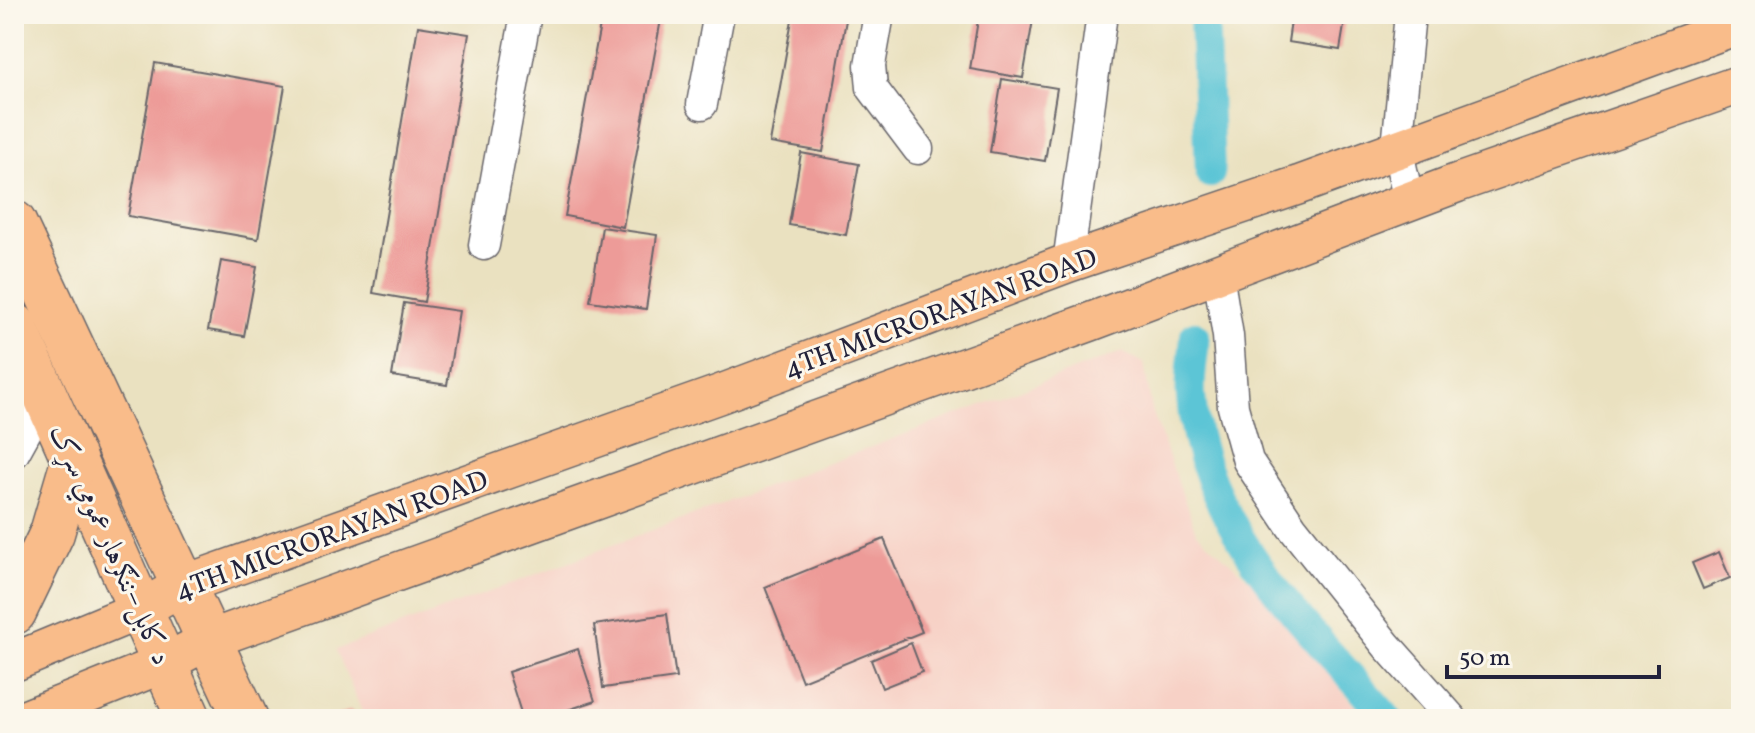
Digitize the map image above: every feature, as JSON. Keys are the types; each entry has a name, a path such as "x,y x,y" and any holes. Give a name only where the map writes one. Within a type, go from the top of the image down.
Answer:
{"highway":[{"name":"د کابل–ننګرهار عمومي سړک","path":"14,223 246,719"},
{"name":"د کابل–ننګرهار عمومي سړک","path":"14,325 31,385 74,458 189,719"},
{"path":"14,612 52,533 74,458"}],"main road":[{"name":"4TH MICRORAYAN ROAD","path":"14,662 142,609 185,584 720,394 1068,263 1299,185 1741,24"},
{"name":"4TH MICRORAYAN ROAD","path":"26,719 165,663 211,639 1741,84"}],"street":[{"path":"484,245 526,14"},
{"path":"702,104 719,14"},
{"path":"879,14 870,65 872,88 918,149"},
{"path":"1068,263 1102,14"},
{"path":"1409,202 1397,147 1410,14"},
{"path":"1218,274 1228,336 1233,407 1248,461 1292,527 1387,646 1452,719"},
{"path":"14,453 31,385"}],"shaded area":[{"path":"1122,352 1144,363 1152,410 1196,532 1257,586 1365,719 365,719 336,650"}],"building":[{"path":"602,14 662,14 623,227 565,216"},
{"path":"793,14 847,14 823,152 770,143"},
{"path":"979,14 1034,14 1023,78 970,69"},
{"path":"1292,14 1346,14 1340,50 1288,42"},
{"path":"418,26 469,34 424,302 373,293"},
{"path":"155,63 285,86 258,239 128,216"},
{"path":"1002,79 1057,88 1045,161 990,152"},
{"path":"801,153 859,164 846,235 789,225"},
{"path":"602,227 657,235 646,309 590,301"},
{"path":"221,261 257,267 244,336 208,330"},
{"path":"404,303 459,311 447,385 392,376"},
{"path":"884,539 922,632 802,681 765,587"},
{"path":"1719,552 1730,578 1703,589 1692,563"},
{"path":"667,614 676,678 603,688 594,625"},
{"path":"911,643 922,672 882,688 871,660"},
{"path":"578,649 595,701 540,719 523,719 508,672"},
{"path":"351,710 355,719 329,719"}],"waterway":[{"path":"1204,14 1210,173"},
{"path":"1195,336 1191,397 1199,445 1215,490 1263,572 1388,719"}]}
